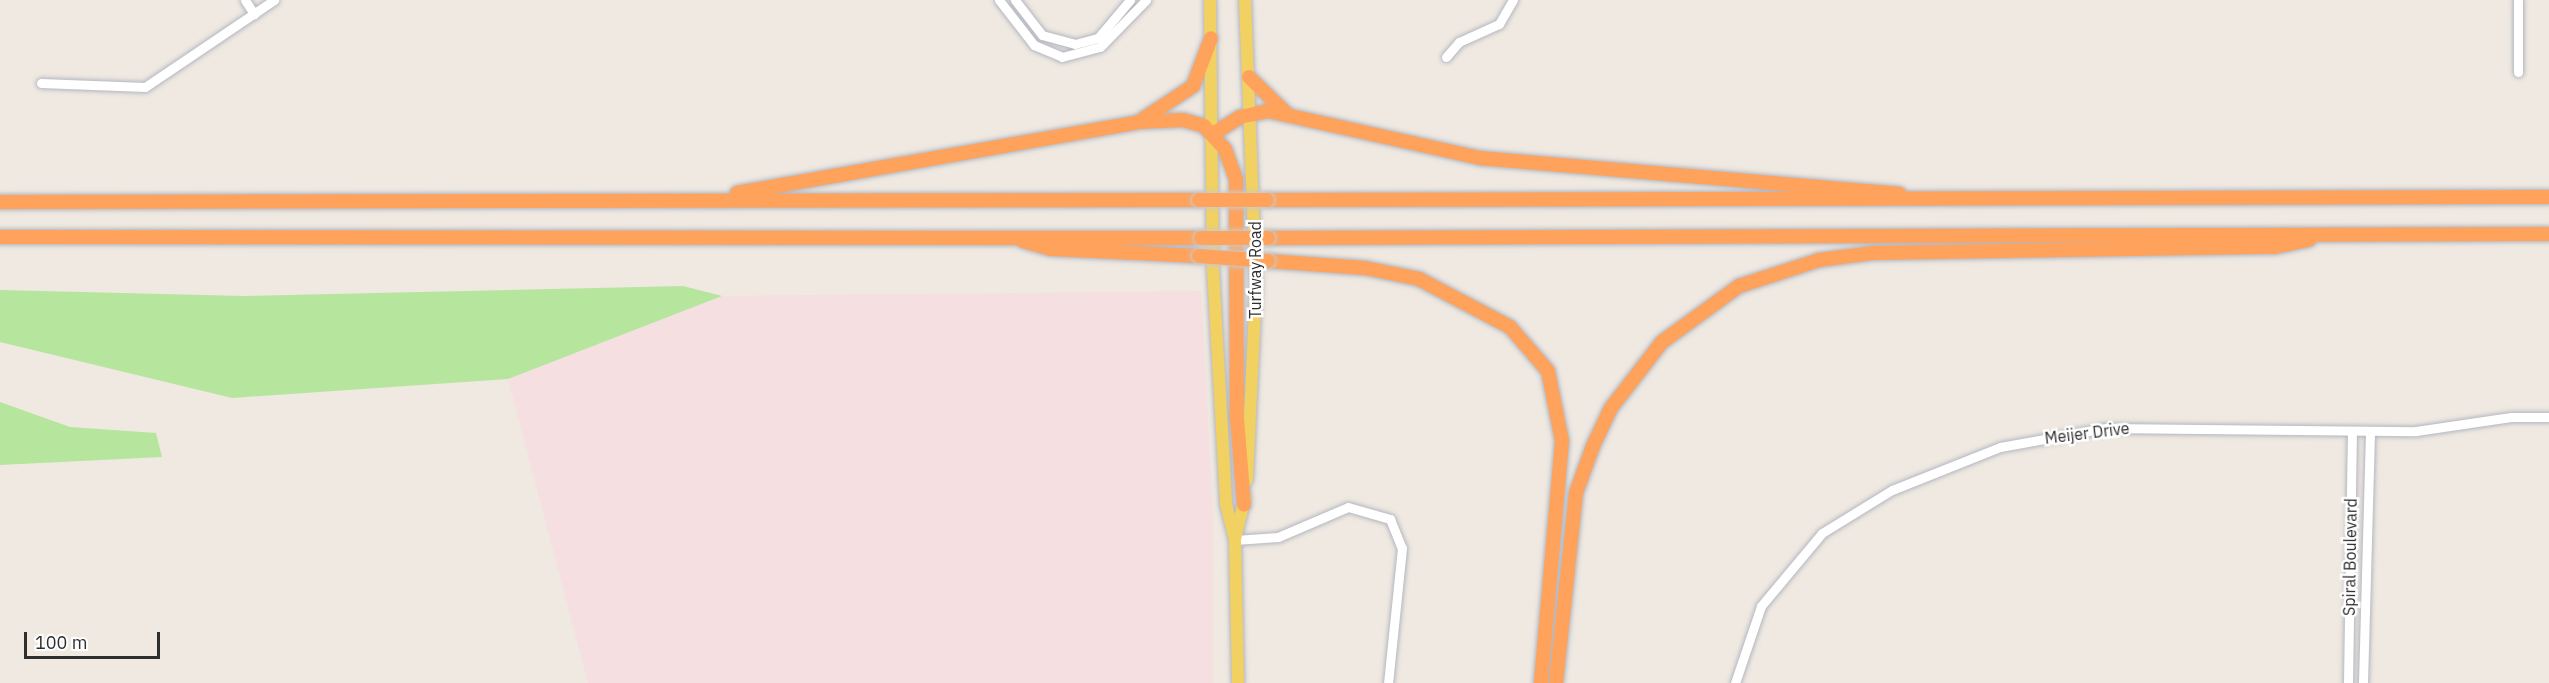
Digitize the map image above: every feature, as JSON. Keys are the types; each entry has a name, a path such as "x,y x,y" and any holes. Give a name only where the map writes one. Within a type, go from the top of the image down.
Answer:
{"highway":[{"path":"1138,122 1193,86 1211,38"},
{"path":"1250,76 1289,115"},
{"path":"1213,134 1252,113 1289,115 1480,158 1856,186 1924,200"},
{"path":"711,198 1138,122 1183,120 1213,134 1232,162 1236,180 1238,418 1244,505"},
{"path":"0,202 711,198 1924,200 2549,196"},
{"path":"1556,683 1576,493 1596,440 1617,399 1662,342 1739,286 1808,263 1872,253 2275,247 2338,234"},
{"path":"0,237 1268,238 2549,234"},
{"path":"1004,236 1051,249 1199,256 1365,268 1419,279 1510,327 1548,371 1562,441 1540,683"}],"main road":[{"name":"Turfway Road","path":"1210,0 1213,269 1226,504 1235,540 1238,683"},
{"name":"Turfway Road","path":"1235,540 1244,505 1256,288 1252,113 1245,0"}],"street":[{"path":"244,0 254,14"},
{"path":"40,83 145,87 274,0"},
{"path":"999,0 1034,45 1062,57 1100,47 1146,0"},
{"path":"1015,0 1042,34 1075,44 1098,38 1130,0"},
{"path":"1446,57 1459,42 1499,24 1513,0"},
{"path":"2518,0 2518,72"},
{"name":"Meijer Drive","path":"1735,683 1761,606 1797,557 1845,517 1926,473 2000,447 2106,428 2370,431 2549,417"},
{"name":"Spiral Boulevard","path":"2348,683 2352,431"},
{"name":"Spiral Boulevard","path":"2363,683 2370,431"},
{"path":"1235,540 1278,537 1348,507 1390,519 1402,548 1388,683"}],"shaded area":[{"path":"1201,291 1213,514 1213,683 588,683 508,379 722,296"}],"green space":[{"path":"683,286 722,296 508,379 232,398 0,342 0,290 244,296"},
{"path":"0,402 70,427 156,433 162,457 0,465"}]}
